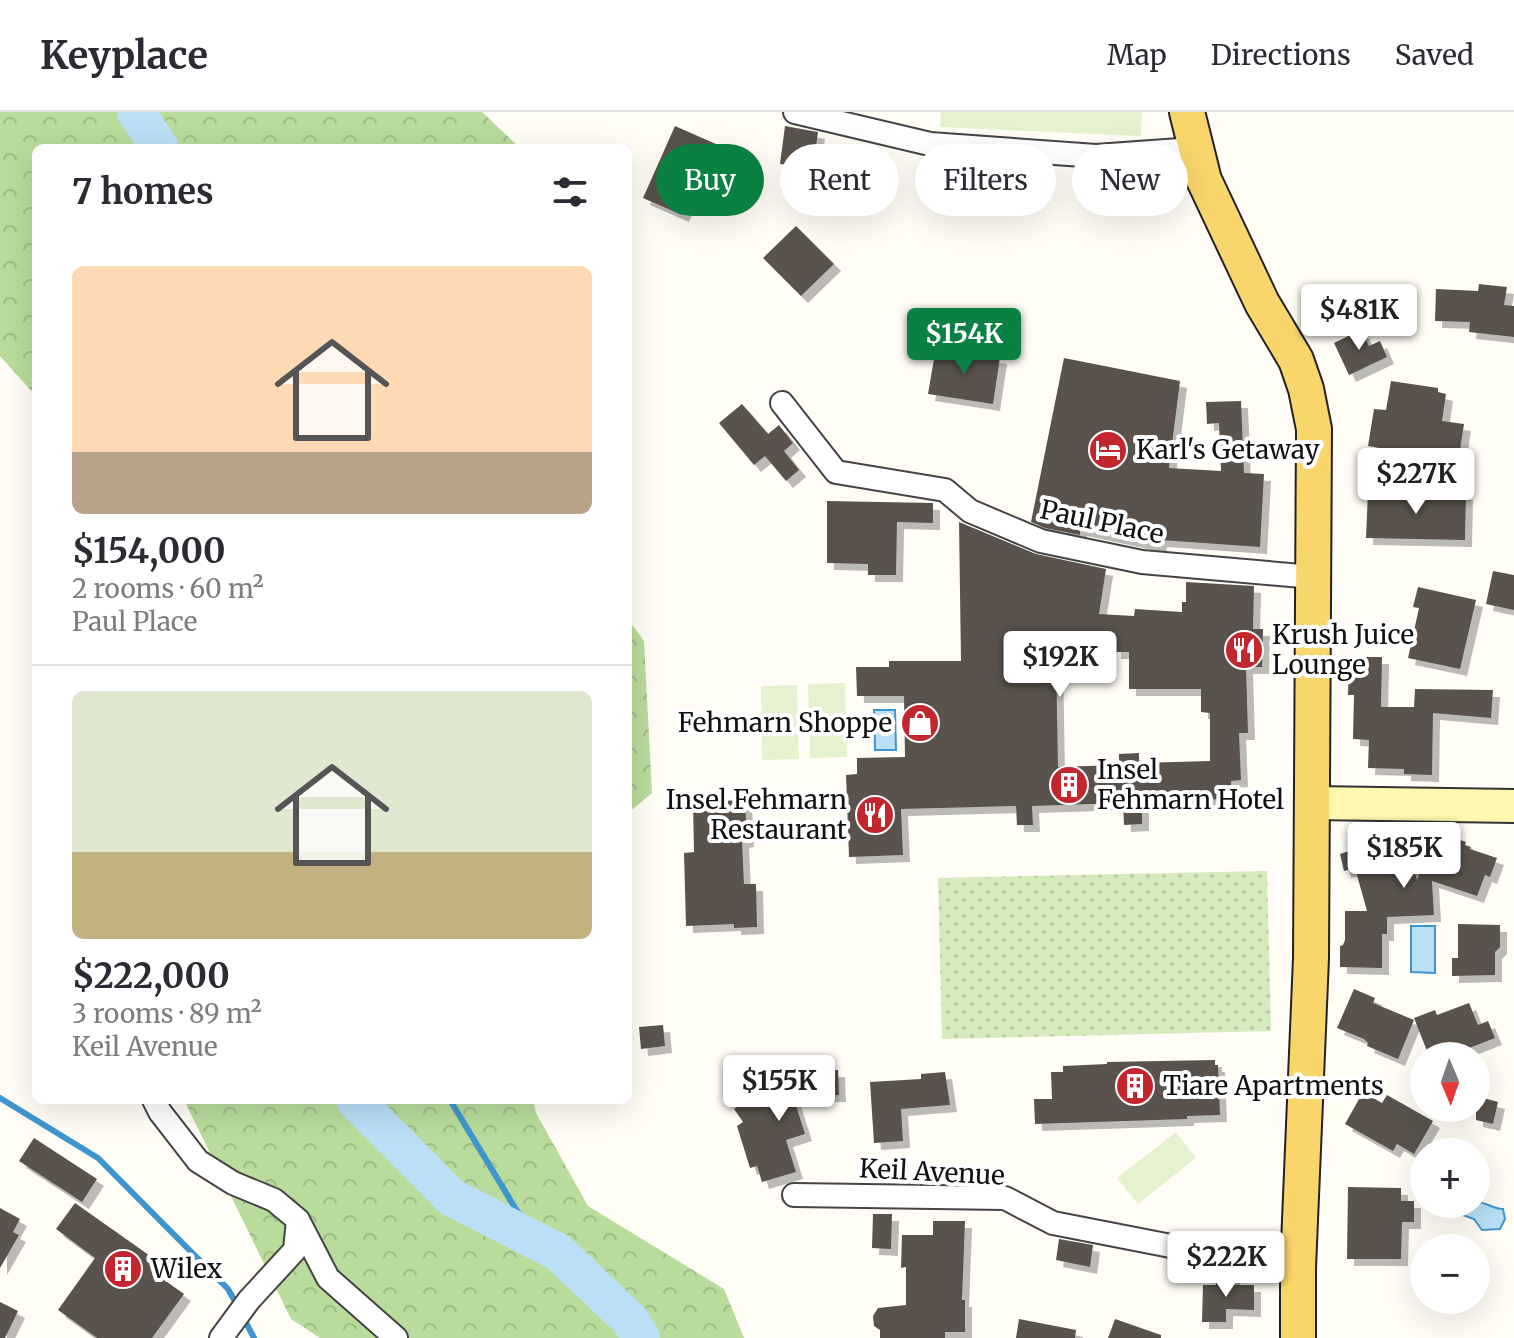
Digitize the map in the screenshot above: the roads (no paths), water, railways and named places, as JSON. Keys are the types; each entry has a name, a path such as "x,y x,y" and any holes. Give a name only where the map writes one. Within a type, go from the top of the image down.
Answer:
{"main road":[{"path":"1187,112 1204,180 1262,303 1296,360 1314,429 1314,803 1298,1338"},
{"path":"1314,803 1514,806"}],"street":[{"path":"795,112 930,144 1096,156 1194,149"},
{"name":"Paul Place","path":"782,403 836,472 945,490 970,511 1041,541 1142,562 1313,577"},
{"path":"156,1104 198,1161 233,1183 274,1200 298,1220 328,1278 396,1338"},
{"name":"Keil Avenue","path":"794,1195 1005,1198 1053,1223 1273,1266 1298,1268"},
{"path":"221,1338 249,1300 295,1250 298,1220"}],"water":[{"path":"874,710 895,710 896,750 875,750"},
{"path":"1411,926 1435,926 1435,973 1411,972"},
{"path":"1490,1206 1503,1209 1505,1219 1500,1229 1482,1230 1471,1218 1490,1218"}],"waterway":[{"path":"136,112 157,144"},
{"path":"0,1098 98,1158 228,1289 238,1307"},
{"path":"359,1104 451,1197 558,1252 630,1320 641,1338"},
{"path":"452,1104 517,1211 558,1252"},
{"path":"243,1317 254,1338"}],"place":[{"name":"Karl's Getaway","path":"1108,450"},
{"name":"Krush Juice Lounge","path":"1244,650"},
{"name":"Fehmarn Shoppe","path":"920,723"},
{"name":"Insel Fehmarn Hotel","path":"1069,785"},
{"name":"Insel Fehmarn Restaurant","path":"875,815"},
{"name":"Tiare Apartments","path":"1135,1086"},
{"name":"Wilex","path":"123,1269"}]}
